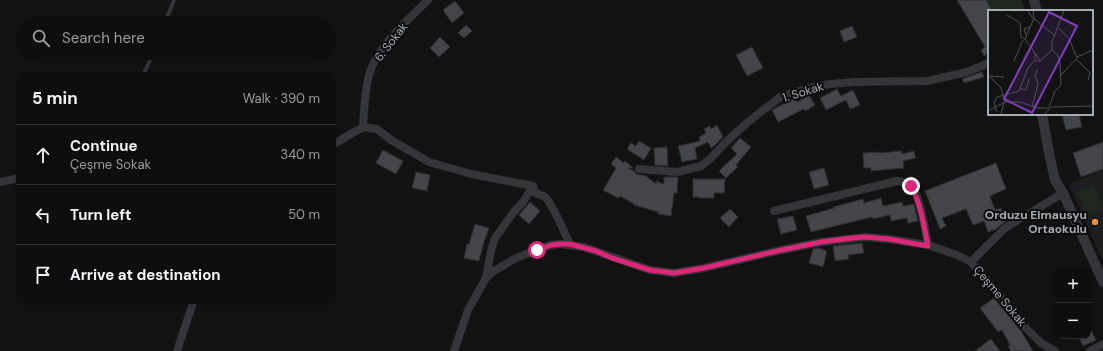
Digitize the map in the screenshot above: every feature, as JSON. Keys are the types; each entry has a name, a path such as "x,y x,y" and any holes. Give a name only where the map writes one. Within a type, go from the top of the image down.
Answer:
{"street":[{"name":"6. Sokak","path":"363,127 367,86 369,74 373,64 386,45 428,0"},
{"path":"1034,0 1037,10"},
{"name":"1. Sokak","path":"640,169 677,172 701,166 748,122 780,97 806,89 836,83 927,81 967,72 988,63"},
{"path":"1042,115 1055,180 1063,193 1103,282"},
{"path":"336,142 363,127 377,129 391,140 429,162 471,174 533,186"},
{"path":"0,182 16,179"},
{"path":"774,211 897,181 905,182 911,186 919,204 928,246"},
{"path":"533,186 535,193 543,195 547,198 570,244"},
{"path":"486,278 495,238 523,202 533,186"},
{"path":"971,262 1006,228 1063,193"},
{"name":"Çeşme Sokak","path":"454,351 468,310 486,278 504,265 551,245 570,244 596,251 612,258 650,270 674,273 704,268 821,242 865,237 889,239 928,246 957,255 971,262 1032,335 1054,351"},
{"path":"177,351 193,304"},
{"path":"1090,351 1103,344"}],"lane":[{"path":"168,16 174,0"},
{"path":"145,72 150,60"}],"shaded area":[{"path":"979,0 1022,0 1025,10 988,10"},
{"name":"Orduzu Elmausyu Ortaokulu","path":"1103,170 1103,261 1069,184"},
{"path":"1093,185 1103,208 1087,216 1077,192"}],"building":[{"path":"957,0 986,0 991,10 988,10 988,54 984,56 981,50 985,47"},
{"path":"455,1 464,13 452,23 443,10"},
{"path":"466,25 472,31 464,38 458,33"},
{"path":"852,26 857,37 844,42 840,31"},
{"path":"440,37 450,47 439,57 430,48"},
{"path":"752,47 763,68 747,76 736,55"},
{"path":"982,72 984,77 964,83 962,79"},
{"path":"837,89 841,96 853,90 860,105 850,109 846,100 826,110 820,98"},
{"path":"809,95 815,105 806,111 804,109 778,122 772,110 795,98 797,102"},
{"path":"1062,115 1079,115 1082,127 1066,130"},
{"path":"717,125 723,137 711,148 708,142 695,148 697,159 682,162 678,146 700,141 699,137 706,133 704,129 710,126 711,129"},
{"path":"740,138 751,147 736,165 738,167 726,178 719,171 737,154 731,148"},
{"path":"639,141 651,148 644,160 627,149 631,143 636,146"},
{"path":"1103,142 1103,169 1081,177 1073,153"},
{"path":"667,147 668,166 655,165 654,148"},
{"path":"383,150 403,161 396,174 376,163"},
{"path":"902,151 902,154 914,151 916,158 903,161 904,168 871,171 871,168 864,168 863,153"},
{"path":"616,157 624,163 625,161 633,168 628,168 636,174 646,176 656,184 656,181 664,184 664,177 678,177 677,193 674,193 671,216 658,214 658,212 634,205 620,196 618,198 603,190 616,168 611,164"},
{"path":"996,163 1006,189 990,196 995,210 1001,208 1006,221 996,229 988,232 984,221 973,225 966,209 942,218 946,226 940,229 925,191"},
{"path":"824,168 829,185 814,189 809,172"},
{"path":"416,172 430,175 427,191 412,188"},
{"path":"693,179 725,179 724,193 714,193 714,198 693,197"},
{"path":"881,198 883,206 902,202 903,206 914,204 918,221 908,223 907,218 891,221 890,215 873,219 872,217 811,232 806,216 863,199 864,203"},
{"path":"530,202 540,211 529,224 519,215"},
{"path":"730,209 738,217 729,227 720,218"},
{"path":"793,216 797,230 781,234 777,219"},
{"path":"475,224 489,228 479,261 464,258 467,244 469,244"},
{"path":"862,243 864,253 848,255 849,259 835,261 833,246"},
{"path":"818,248 827,251 823,267 809,263 813,249"},
{"path":"994,298 1021,331 1033,351 1011,351 1008,346 1010,345 1002,330 998,332 980,308"},
{"path":"1091,330 1096,340 1083,346 1080,339 1091,339"},
{"path":"991,339 1000,351 975,351"}],"place":[{"name":"Orduzu Elmausyu Ortaokulu","path":"1095,222"}],"route":[{"path":"537,250 551,245 570,244 596,251 637,267 674,273 704,268 821,242 852,238 865,237 889,239 928,246 919,204 911,186"}]}
